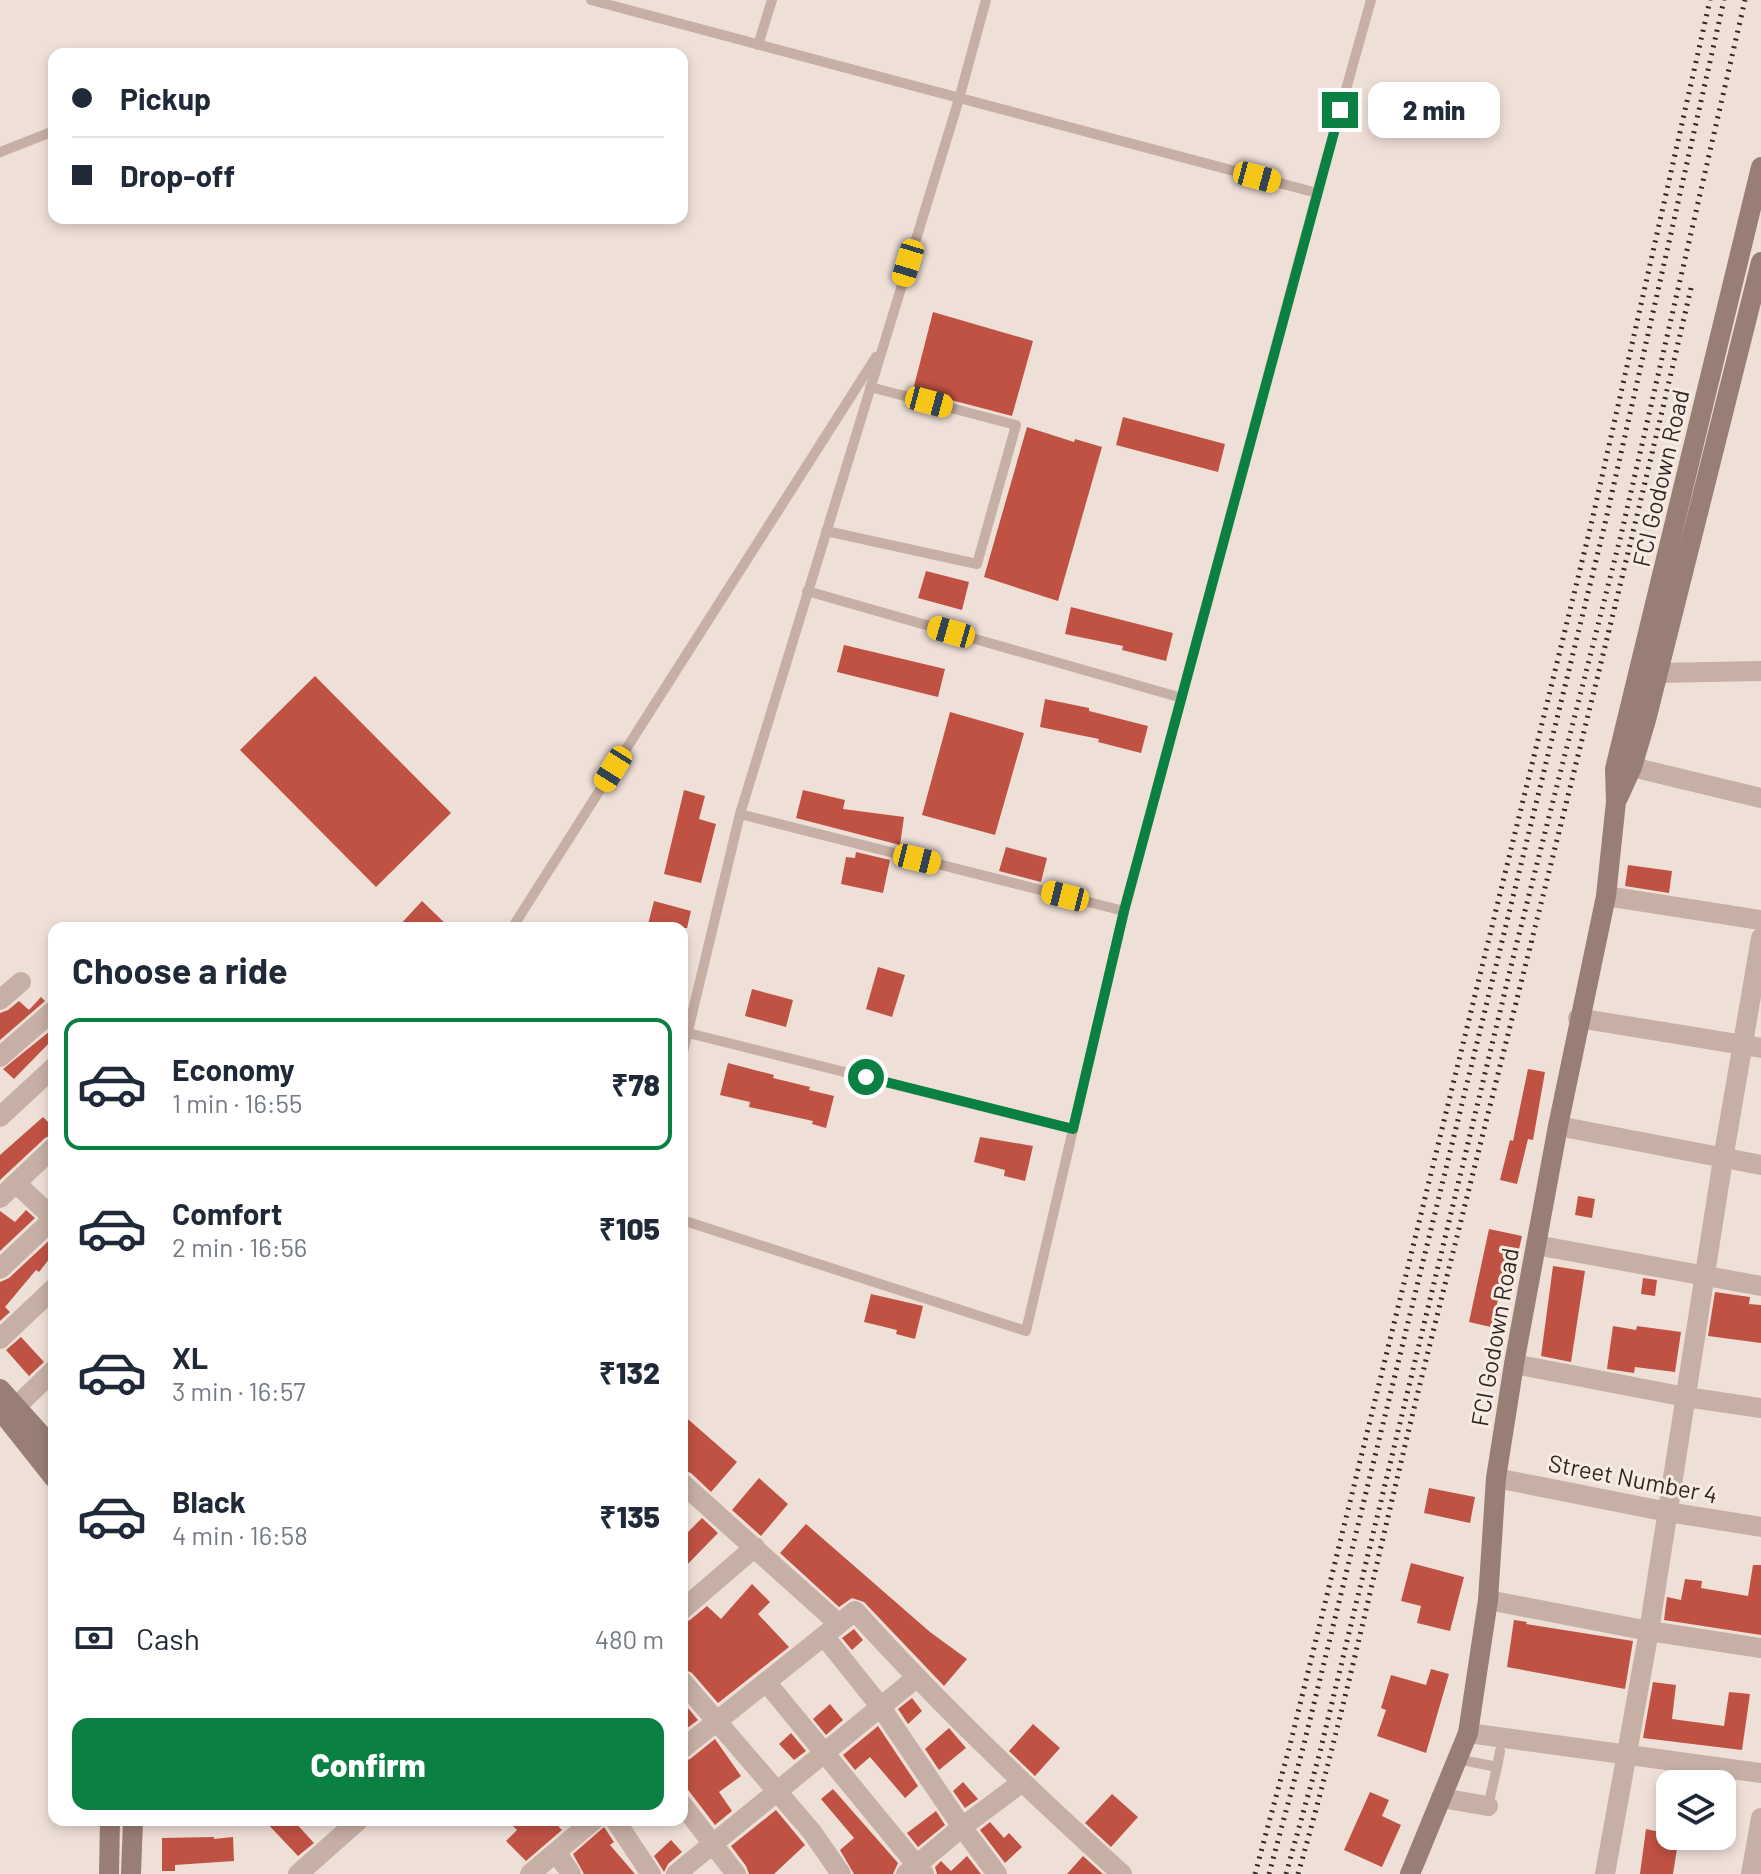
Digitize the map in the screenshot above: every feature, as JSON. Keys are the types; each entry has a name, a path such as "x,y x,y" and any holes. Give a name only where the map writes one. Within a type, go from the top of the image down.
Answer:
{"street":[{"name":"FCI Godown Road","path":"1410,1874 1468,1733 1488,1600 1496,1478 1578,1018 1606,896 1616,802 1614,781 1761,167"},
{"name":"FCI Godown Road","path":"1616,802 1632,767 1658,673 1761,262"},
{"path":"1724,320 1746,323"},
{"path":"1658,673 1761,671"},
{"path":"1632,767 1761,798"},
{"path":"1606,896 1761,920"},
{"path":"1605,1874 1649,1631 1723,1159 1752,1047 1761,938"},
{"path":"0,1000 21,982"},
{"path":"0,1057 48,1015"},
{"path":"1578,1018 1752,1047"},
{"path":"0,1117 48,1073"},
{"path":"1558,1126 1761,1165"},
{"path":"0,1198 48,1153"},
{"path":"16,1183 48,1212"},
{"path":"0,1269 48,1224"},
{"path":"1536,1245 1761,1286"},
{"path":"0,1339 48,1294"},
{"path":"1514,1364 1761,1408"},
{"path":"8,1408 48,1375"},
{"path":"0,1389 8,1408 48,1469"},
{"path":"8,1408 48,1441"},
{"name":"Street Number 4","path":"1496,1478 1761,1527"},
{"path":"688,1488 755,1547 832,1630 880,1706 997,1874"},
{"path":"688,1605 755,1547"},
{"path":"1488,1600 1649,1631 1761,1648"},
{"path":"688,1744 855,1611 916,1678 1021,1783 1122,1874"},
{"path":"676,1874 916,1678"},
{"path":"767,1683 915,1871 962,1827 1021,1783"},
{"path":"688,1688 812,1832 841,1874"},
{"path":"1468,1733 1761,1773"},
{"path":"1441,1798 1488,1806"},
{"path":"688,1812 736,1874"},
{"path":"1751,1874 1761,1818"},
{"path":"109,1874 110,1826"},
{"path":"131,1874 133,1826"},
{"path":"298,1874 349,1826"},
{"path":"619,1826 651,1874"},
{"path":"530,1874 556,1852 572,1827"},
{"path":"556,1852 571,1874"}],"lane":[{"path":"591,0 1317,193"},
{"path":"758,45 772,0"},
{"path":"986,0 959,99 740,814 688,1033 1073,1129"},
{"path":"688,1222 1026,1331 1124,911 1371,0"},
{"path":"0,152 48,133"},
{"path":"516,922 883,346"},
{"path":"826,531 977,564 1016,425 870,387"},
{"path":"807,591 1182,698"},
{"path":"740,814 1124,911"},
{"path":"1488,1806 1500,1751"},
{"path":"1457,1759 1497,1767"}],"building":[{"path":"933,312 1033,341 1012,416 913,390"},
{"path":"1123,417 1225,444 1218,472 1116,445"},
{"path":"1027,427 1102,447 1058,601 984,577"},
{"path":"926,571 969,582 962,610 918,598"},
{"path":"1071,607 1173,633 1166,661 1122,650 1123,646 1065,634"},
{"path":"844,645 945,669 938,697 837,672"},
{"path":"315,676 451,813 376,887 240,750"},
{"path":"1045,699 1089,708 1089,711 1148,726 1141,753 1098,742 1099,739 1040,727"},
{"path":"950,712 1024,733 995,835 922,815"},
{"path":"684,790 705,796 699,819 716,824 701,883 664,874"},
{"path":"803,790 845,800 843,809 904,817 900,845 796,818"},
{"path":"1006,847 1047,858 1041,882 999,871"},
{"path":"856,852 890,860 883,893 841,884 846,857 855,858"},
{"path":"1628,865 1672,871 1669,893 1625,886"},
{"path":"422,901 444,922 403,922"},
{"path":"654,901 691,911 688,924 649,922"},
{"path":"878,967 905,975 892,1017 866,1009"},
{"path":"752,989 793,1000 786,1027 745,1016"},
{"path":"41,997 45,1001 0,1040 0,1013 19,1001 29,1010"},
{"path":"48,1033 48,1044 14,1079 3,1069"},
{"path":"728,1063 834,1096 826,1128 812,1124 813,1121 749,1107 750,1102 720,1095"},
{"path":"1528,1069 1545,1072 1533,1140 1528,1139 1517,1184 1500,1180 1510,1140 1513,1141"},
{"path":"43,1117 48,1122 48,1137 0,1180 0,1155"},
{"path":"980,1137 1033,1146 1025,1181 1004,1176 1005,1170 974,1162"},
{"path":"1578,1196 1595,1199 1592,1218 1575,1215"},
{"path":"26,1210 35,1218 0,1251 0,1211 15,1222"},
{"path":"1489,1229 1522,1236 1514,1271 1506,1269 1491,1327 1469,1322"},
{"path":"48,1242 48,1261 39,1272 36,1270 5,1307 10,1312 0,1321 0,1282 9,1278"},
{"path":"1553,1266 1585,1271 1571,1362 1541,1356"},
{"path":"1643,1278 1657,1280 1655,1296 1641,1294"},
{"path":"1715,1292 1750,1297 1749,1304 1761,1305 1761,1343 1708,1336"},
{"path":"871,1294 923,1306 915,1339 896,1334 897,1330 864,1322"},
{"path":"1613,1326 1681,1332 1675,1372 1635,1367 1634,1373 1607,1369"},
{"path":"21,1337 44,1362 29,1376 6,1350"},
{"path":"688,1419 737,1462 711,1492 688,1472"},
{"path":"759,1478 788,1504 761,1536 732,1510"},
{"path":"1429,1488 1475,1497 1470,1523 1424,1513"},
{"path":"702,1518 718,1533 688,1564 688,1532"},
{"path":"806,1524 930,1632 967,1659 944,1686 864,1602 852,1598 839,1607 780,1553"},
{"path":"1411,1563 1464,1577 1450,1631 1417,1623 1421,1606 1401,1601"},
{"path":"1753,1565 1761,1565 1761,1635 1664,1620 1667,1597 1681,1600 1685,1579 1702,1581 1701,1588 1748,1596"},
{"path":"752,1584 770,1602 758,1614 789,1647 718,1703 688,1671 688,1621 707,1606 721,1619"},
{"path":"1514,1620 1633,1641 1625,1689 1507,1667"},
{"path":"854,1629 863,1640 852,1650 842,1638"},
{"path":"1431,1669 1449,1674 1426,1753 1377,1736 1386,1710 1381,1708 1391,1675 1426,1685"},
{"path":"1653,1682 1676,1685 1672,1719 1724,1726 1729,1692 1750,1694 1742,1750 1643,1738"},
{"path":"912,1698 922,1711 908,1724 898,1709"},
{"path":"830,1704 843,1720 826,1735 813,1719"},
{"path":"688,1708 698,1720 688,1728"},
{"path":"1033,1724 1060,1748 1035,1776 1009,1751"},
{"path":"878,1726 918,1786 905,1798 870,1757 855,1770 843,1755"},
{"path":"949,1728 966,1748 939,1770 925,1749"},
{"path":"791,1733 806,1751 794,1760 779,1744"},
{"path":"715,1739 741,1776 719,1792 732,1811 715,1825 688,1790 690,1759"},
{"path":"963,1782 978,1799 965,1808 953,1791"},
{"path":"833,1789 898,1863 893,1874 854,1874 840,1850 854,1838 821,1799"},
{"path":"1370,1792 1389,1800 1382,1816 1401,1825 1382,1867 1344,1850"},
{"path":"1112,1794 1138,1817 1111,1847 1085,1823"},
{"path":"776,1810 805,1845 774,1874 749,1874 731,1846"},
{"path":"936,1811 945,1825 918,1847 907,1833"},
{"path":"990,1822 1004,1838 1009,1833 1022,1847 1005,1863 980,1830"},
{"path":"270,1826 298,1826 314,1843 298,1856"},
{"path":"513,1826 558,1826 562,1830 526,1861 506,1841 517,1830"},
{"path":"604,1827 614,1842 610,1845 635,1874 584,1874 573,1854"},
{"path":"1646,1829 1656,1831 1656,1850 1677,1850 1673,1874 1640,1874"},
{"path":"233,1837 234,1861 175,1865 175,1871 162,1871 162,1838"},
{"path":"671,1840 682,1852 664,1872 654,1856"},
{"path":"967,1856 981,1874 937,1874 935,1867 941,1861 951,1871"},
{"path":"1083,1856 1103,1874 1067,1874"}],"railway":[{"path":"1255,1874 1290,1745 1591,525 1710,0"},
{"path":"1269,1874 1303,1748 1604,528 1724,0"},
{"path":"1286,1874 1319,1756 1515,950 1621,535 1745,0"},
{"path":"1298,1874 1347,1690 1691,288"}],"route":[{"path":"866,1077 1073,1129 1124,911 1340,110"}]}
